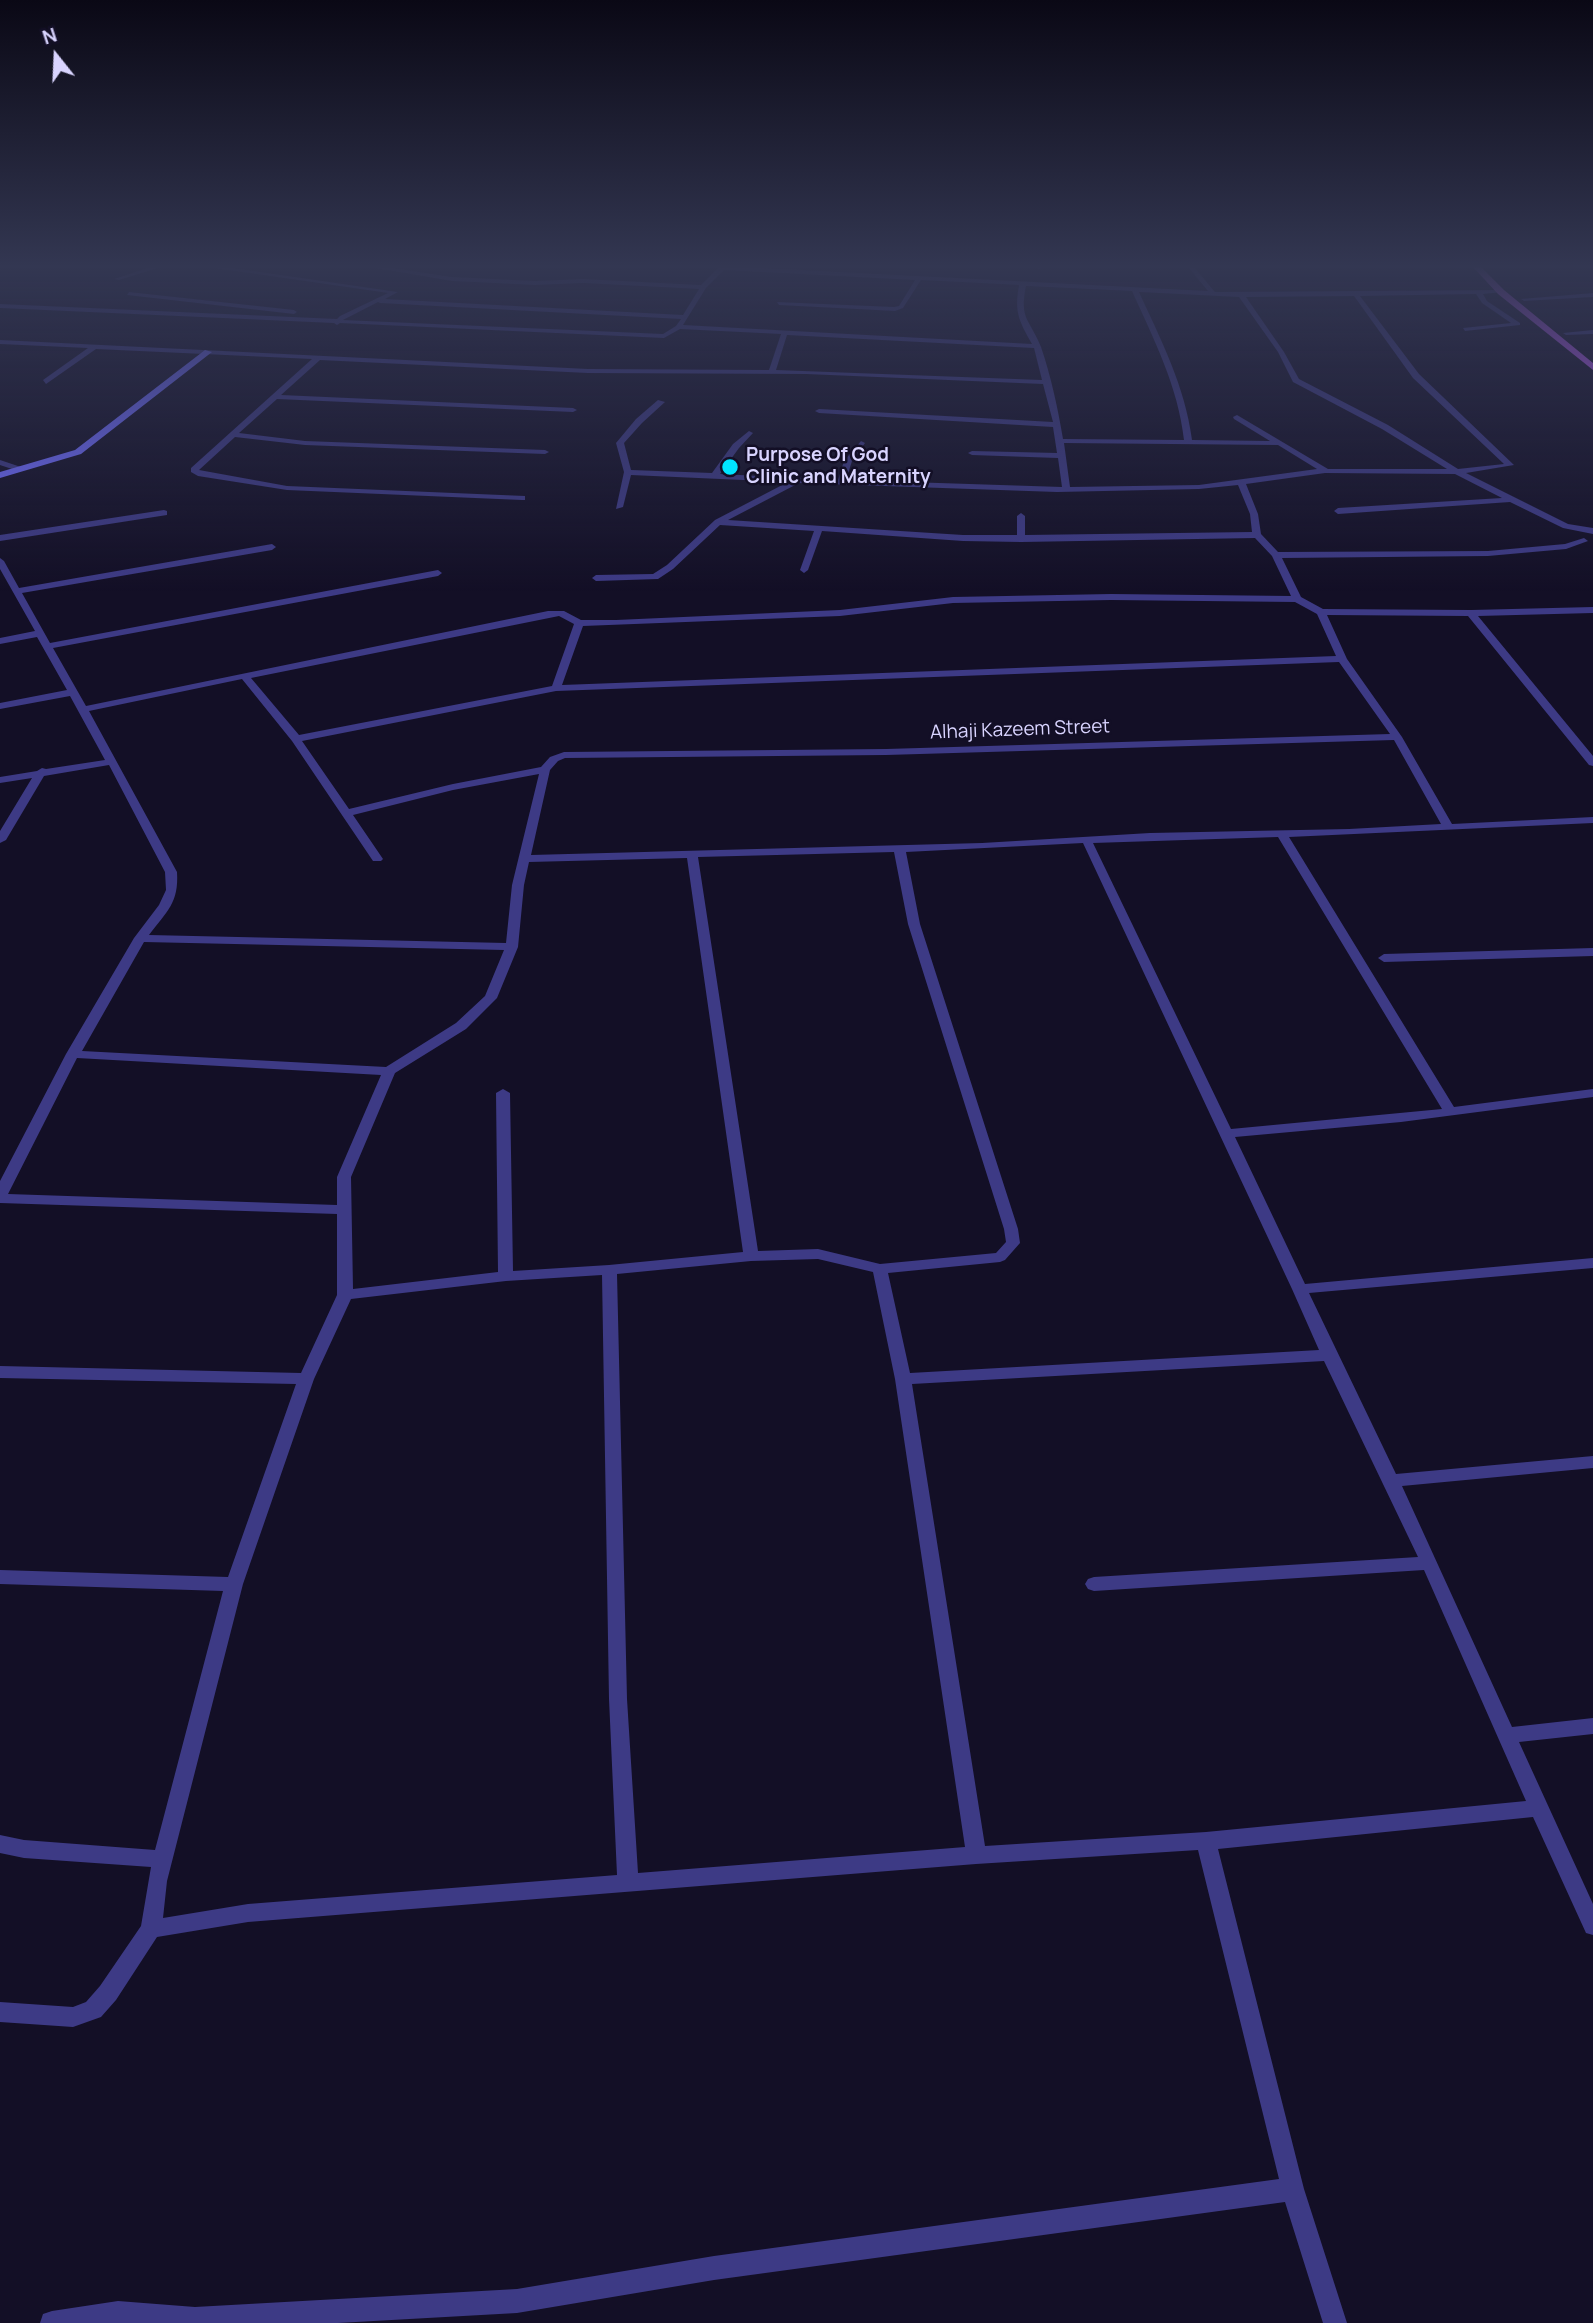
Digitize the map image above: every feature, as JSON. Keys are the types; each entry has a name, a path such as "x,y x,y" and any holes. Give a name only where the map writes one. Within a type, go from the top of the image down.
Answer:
{"street":[{"path":"46,382 55,375"},
{"path":"0,475 78,452 178,375"},
{"path":"298,375 194,470 198,474 287,488 522,498"},
{"path":"881,375 1045,382"},
{"path":"1044,375 1057,425 1066,488"},
{"path":"1171,375 1183,407 1188,442"},
{"path":"1294,375 1296,380 1385,427 1454,470 1578,530 1593,531"},
{"path":"628,472 841,482 1066,488 1198,487 1326,471 1454,470 1510,465 1416,375"},
{"path":"275,397 573,410"},
{"path":"619,507 628,472 620,443 639,421 661,402"},
{"path":"819,411 1057,425"},
{"path":"1237,417 1326,471"},
{"path":"715,475 749,433"},
{"path":"234,435 305,443 545,452"},
{"path":"1059,440 1279,443"},
{"path":"841,482 848,461 861,443"},
{"path":"972,453 1063,456"},
{"path":"0,461 18,469"},
{"path":"596,578 655,577 718,522 798,480"},
{"path":"1241,482 1254,514 1257,535 1276,555 1297,599"},
{"path":"1338,511 1512,500"},
{"path":"0,538 164,513"},
{"path":"1021,516 1021,539"},
{"path":"718,522 819,530 1021,539 1257,535"},
{"path":"804,570 819,530"},
{"path":"1578,530 1593,551"},
{"path":"1276,555 1533,551 1576,545 1584,541"},
{"path":"10,584 272,547"},
{"path":"0,561 10,584 84,709 171,873 172,890 165,906 140,938 73,1054 0,1196 344,1210"},
{"path":"48,646 438,573"},
{"path":"84,709 561,613 579,623 840,613 953,600 1111,597 1297,599 1321,612 1471,613 1593,610"},
{"path":"1321,612 1342,659 1397,737 1448,827"},
{"path":"1471,613 1593,763"},
{"path":"556,688 579,623"},
{"path":"0,641 41,633"},
{"path":"296,739 556,688 1342,659"},
{"path":"244,675 296,739 377,859"},
{"path":"0,706 72,692"},
{"name":"Alhaji Kazeem Street","path":"348,813 453,787 545,770 554,760 564,755 589,753 886,752 1397,737"},
{"path":"0,780 110,762"},
{"path":"73,1054 389,1070 445,1037 482,1009 496,987 512,947 518,885 545,770"},
{"path":"0,840 42,771"},
{"path":"526,859 1087,841 1150,836 1282,834 1593,820"},
{"path":"1282,834 1450,1111"},
{"path":"1087,841 1300,1289 1327,1355 1391,1481 1507,1735 1537,1808 1593,1926"},
{"path":"345,1296 506,1276 609,1270 751,1256 818,1254 880,1269 1000,1257 1013,1243 1011,1229 914,924 899,847"},
{"path":"692,853 751,1256"},
{"path":"140,938 512,947"},
{"path":"1384,958 1593,953"},
{"path":"0,2012 73,2017 93,2010 108,1993 151,1929 163,1859 234,1584 306,1379 345,1296 344,1177 389,1070"},
{"path":"503,1093 506,1276"},
{"path":"1225,1134 1593,1093"},
{"path":"1300,1289 1593,1263"},
{"path":"880,1269 903,1379 976,1855"},
{"path":"609,1270 618,1699 628,1882"},
{"path":"903,1379 1327,1355"},
{"path":"0,1372 306,1379"},
{"path":"1391,1481 1593,1462"},
{"path":"1094,1584 1429,1563"},
{"path":"0,1577 234,1584"},
{"path":"1507,1735 1593,1726"},
{"path":"151,1929 248,1913 976,1855 1206,1841 1537,1808"},
{"path":"1206,1841 1293,2189 1335,2323"},
{"path":"0,1844 23,1849 163,1859"},
{"path":"52,2323 118,2313 195,2319 517,2301 714,2267 1293,2189"}],"place":[{"name":"Purpose Of God Clinic and Maternity","path":"730,467"}]}
